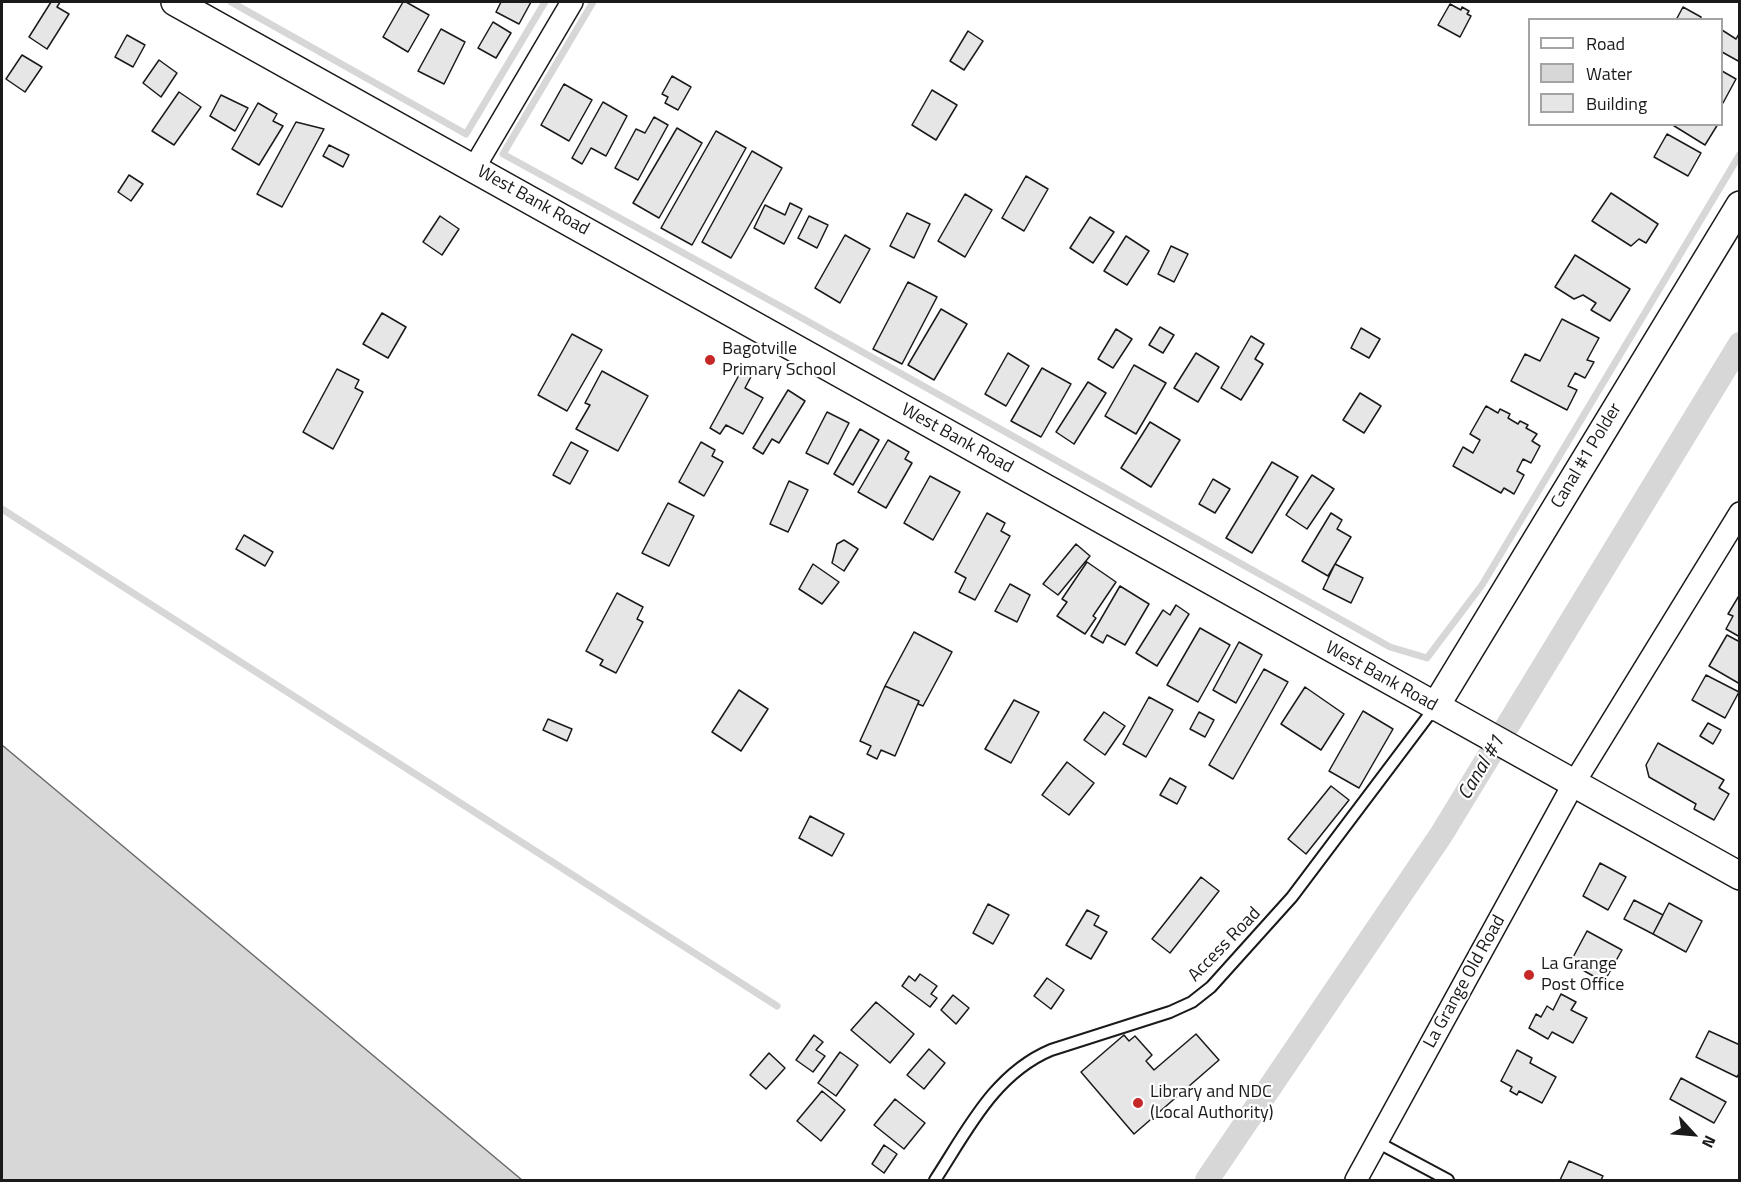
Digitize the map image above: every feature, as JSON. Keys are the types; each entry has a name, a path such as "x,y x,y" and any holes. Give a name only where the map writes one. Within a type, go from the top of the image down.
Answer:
{"street":[{"name":"West Bank Road","path":"176,2 1740,876"},
{"path":"474,168 572,2"},
{"name":"Canal #1 Polder","path":"1435,707 1740,205"},
{"name":"La Grange Old Road","path":"1356,1180 1563,777 1740,513"}],"lane":[{"name":"Access Road","path":"935,1180 991,1095 1020,1066 1035,1056 1051,1050 1170,1012 1192,1002 1211,987 1292,897 1435,707"},
{"path":"1377,1142 1448,1180"}],"water":[{"path":"2,745 522,1180 2,1180"}],"building":[{"path":"51,2 60,2 57,7 69,14 47,49 29,37"},
{"path":"403,2 429,15 408,52 383,37"},
{"path":"501,2 531,2 519,24 496,12"},
{"path":"1450,4 1461,10 1462,7 1469,11 1467,14 1471,16 1460,37 1438,25"},
{"path":"1683,7 1701,17 1701,18 1677,18"},
{"path":"493,22 511,33 496,58 478,48"},
{"path":"441,29 465,42 444,84 418,71"},
{"path":"968,31 983,41 964,70 950,61"},
{"path":"1723,31 1736,39 1740,32 1740,62 1723,53"},
{"path":"127,35 145,45 133,67 115,57"},
{"path":"22,55 42,67 25,92 6,79"},
{"path":"159,60 177,73 161,97 143,83"},
{"path":"1723,72 1736,79 1723,103"},
{"path":"672,76 691,87 678,110 665,103 668,97 662,94"},
{"path":"564,84 592,100 569,141 541,125"},
{"path":"932,90 957,105 936,140 912,125"},
{"path":"179,92 201,107 174,145 152,131"},
{"path":"221,95 248,108 235,131 210,116"},
{"path":"603,102 627,116 606,156 591,148 582,164 572,158"},
{"path":"258,103 277,114 273,121 283,126 259,165 232,149"},
{"path":"654,117 668,125 638,180 615,168 636,129 645,133"},
{"path":"296,122 324,129 282,207 257,194"},
{"path":"1674,126 1717,126 1705,145"},
{"path":"677,128 702,143 659,218 633,203"},
{"path":"716,131 746,148 692,245 661,228"},
{"path":"1667,134 1701,153 1688,176 1654,157"},
{"path":"329,145 349,155 343,167 323,156"},
{"path":"752,151 782,168 731,258 702,242"},
{"path":"129,175 143,184 131,201 118,192"},
{"path":"1026,176 1048,189 1024,231 1002,218"},
{"path":"1611,193 1658,224 1646,243 1639,239 1631,246 1592,221"},
{"path":"965,194 992,210 965,257 938,241"},
{"path":"790,203 802,209 784,244 754,228 765,205 785,215"},
{"path":"907,213 930,224 914,258 890,246"},
{"path":"440,216 459,229 442,255 423,242"},
{"path":"809,216 828,225 817,248 798,238"},
{"path":"1090,217 1114,232 1093,263 1070,248"},
{"path":"845,235 870,249 840,303 815,288"},
{"path":"1126,236 1149,251 1127,285 1104,271"},
{"path":"1171,246 1188,254 1174,282 1158,274"},
{"path":"1575,255 1630,289 1610,321 1591,310 1596,303 1583,295 1574,299 1555,287"},
{"path":"908,282 937,297 902,364 873,349"},
{"path":"941,309 967,324 934,380 908,365"},
{"path":"382,313 406,327 388,358 363,344"},
{"path":"1562,319 1599,338 1587,360 1594,362 1585,378 1575,373 1568,386 1577,390 1567,410 1511,381 1525,354 1540,361"},
{"path":"1160,327 1174,335 1163,353 1149,345"},
{"path":"1361,328 1380,339 1369,358 1351,348"},
{"path":"1116,329 1132,339 1113,368 1098,359"},
{"path":"572,334 602,350 567,411 538,395"},
{"path":"1251,336 1264,344 1255,359 1263,364 1241,400 1221,388"},
{"path":"1008,353 1029,366 1006,406 985,394"},
{"path":"1196,353 1219,367 1198,402 1174,388"},
{"path":"1134,365 1166,383 1136,434 1105,416"},
{"path":"744,366 754,371 745,388 763,398 743,434 726,425 720,434 710,428"},
{"path":"1042,368 1071,384 1041,437 1011,421"},
{"path":"337,369 359,380 355,388 363,392 333,449 303,432"},
{"path":"602,371 648,396 618,451 576,429 590,405 585,403"},
{"path":"1088,382 1106,393 1074,444 1056,432"},
{"path":"788,390 805,401 779,443 772,439 763,454 753,448"},
{"path":"1360,393 1381,406 1364,433 1343,420"},
{"path":"1486,406 1498,413 1500,409 1510,414 1508,418 1518,424 1520,421 1528,425 1526,428 1537,434 1532,441 1540,446 1531,463 1523,459 1517,471 1524,475 1514,494 1504,488 1501,493 1453,466 1463,447 1473,453 1480,440 1470,434"},
{"path":"827,412 849,423 828,464 806,453"},
{"path":"1150,422 1180,440 1151,487 1121,468"},
{"path":"860,429 879,440 853,485 834,474"},
{"path":"888,440 909,452 905,459 912,463 886,508 858,492"},
{"path":"571,442 588,451 570,484 553,475"},
{"path":"701,442 715,450 712,456 723,462 704,496 679,482"},
{"path":"1272,462 1298,477 1252,553 1226,538"},
{"path":"1312,475 1334,489 1307,529 1286,515"},
{"path":"930,476 960,492 933,540 904,523"},
{"path":"1213,479 1230,489 1215,513 1199,504"},
{"path":"789,481 808,490 788,532 770,524"},
{"path":"668,503 694,516 669,566 642,553"},
{"path":"987,513 1005,523 1001,531 1010,536 975,600 959,592 966,578 955,572"},
{"path":"1331,513 1342,520 1337,529 1351,537 1328,576 1302,561"},
{"path":"244,535 273,552 265,566 236,549"},
{"path":"844,540 858,549 844,571 832,563 837,544"},
{"path":"1076,544 1090,556 1058,595 1043,584"},
{"path":"1087,562 1116,582 1093,616 1096,618 1085,634 1057,616 1067,602 1062,599"},
{"path":"813,564 839,582 822,604 799,589"},
{"path":"1335,564 1363,578 1351,603 1323,589"},
{"path":"1010,584 1030,595 1017,622 995,611"},
{"path":"1120,586 1149,604 1125,645 1107,635 1103,643 1091,636"},
{"path":"617,593 643,607 637,619 643,622 616,673 600,665 603,660 586,651"},
{"path":"1740,594 1740,637 1726,629 1733,616 1728,614"},
{"path":"1176,605 1189,614 1157,666 1136,653 1163,610 1170,615"},
{"path":"1200,628 1230,645 1198,702 1167,685"},
{"path":"914,632 952,652 923,706 918,704 919,701 885,686"},
{"path":"1727,635 1740,642 1740,684 1709,666"},
{"path":"1239,642 1262,655 1236,703 1213,690"},
{"path":"1264,669 1288,682 1233,779 1209,765"},
{"path":"1706,675 1739,692 1725,718 1692,700"},
{"path":"885,686 919,701 895,756 881,750 877,759 867,754 871,746 860,741"},
{"path":"1305,687 1344,714 1321,750 1281,724"},
{"path":"739,690 768,709 741,751 712,732"},
{"path":"1149,697 1173,710 1146,757 1123,744"},
{"path":"1014,700 1039,712 1011,763 985,749"},
{"path":"1363,711 1393,729 1359,788 1329,771"},
{"path":"1104,712 1125,726 1105,755 1084,740"},
{"path":"1199,712 1214,720 1205,737 1190,729"},
{"path":"548,719 572,729 567,741 543,730"},
{"path":"1708,723 1721,730 1713,744 1700,736"},
{"path":"1658,743 1724,780 1719,788 1729,794 1714,820 1694,809 1696,804 1649,777 1646,765"},
{"path":"1067,762 1094,783 1069,815 1042,795"},
{"path":"1170,778 1186,787 1177,804 1160,795"},
{"path":"1331,786 1349,800 1306,854 1288,839"},
{"path":"810,816 844,834 832,856 799,838"},
{"path":"1600,863 1626,877 1608,910 1583,896"},
{"path":"1201,877 1219,891 1170,953 1152,939"},
{"path":"1634,900 1663,915 1653,934 1624,919"},
{"path":"1669,903 1702,921 1686,952 1653,934"},
{"path":"988,904 1009,915 993,944 973,933"},
{"path":"1087,910 1099,916 1094,925 1107,932 1091,959 1066,945"},
{"path":"1587,931 1622,950 1604,982 1570,963"},
{"path":"920,974 937,986 931,994 937,998 930,1007 902,986 909,976 915,981"},
{"path":"1047,978 1064,990 1051,1009 1034,996"},
{"path":"1561,994 1576,1002 1571,1010 1587,1018 1573,1043 1552,1032 1548,1039 1529,1028 1536,1014 1541,1017 1547,1006 1553,1010"},
{"path":"953,995 969,1008 956,1024 941,1010"},
{"path":"876,1002 914,1034 890,1063 851,1030"},
{"path":"1709,1031 1740,1045 1740,1072 1737,1077 1696,1057"},
{"name":"Library and NDC (Local Authority)","path":"1196,1034 1219,1060 1134,1134 1081,1072 1124,1035 1129,1041 1135,1036 1152,1055 1146,1061 1154,1070"},
{"path":"814,1035 823,1042 816,1050 825,1056 813,1072 796,1060"},
{"path":"929,1049 945,1063 924,1089 907,1075"},
{"path":"1517,1050 1532,1058 1530,1063 1556,1077 1542,1103 1519,1091 1517,1095 1510,1091 1512,1087 1501,1081"},
{"path":"840,1052 858,1065 836,1096 818,1083"},
{"path":"769,1053 785,1068 766,1089 750,1075"},
{"path":"1681,1078 1726,1102 1714,1123 1670,1099"},
{"path":"822,1091 845,1110 821,1141 797,1121"},
{"path":"895,1099 925,1123 904,1149 874,1125"},
{"path":"884,1145 897,1154 884,1173 872,1164"},
{"path":"1569,1161 1603,1176 1601,1180 1560,1180"}],"waterway":[{"path":"231,2 466,134 545,2"},
{"path":"593,2 503,154 791,312 1390,647 1427,658 1482,585 1740,154"},
{"name":"Canal #1","path":"1207,1180 1441,835 1740,344"},
{"path":"2,509 777,1006"}],"place":[{"name":"Bagotville Primary School","path":"710,360"},
{"name":"La Grange Post Office","path":"1529,975"},
{"name":"Library and NDC (Local Authority)","path":"1138,1103"}]}
